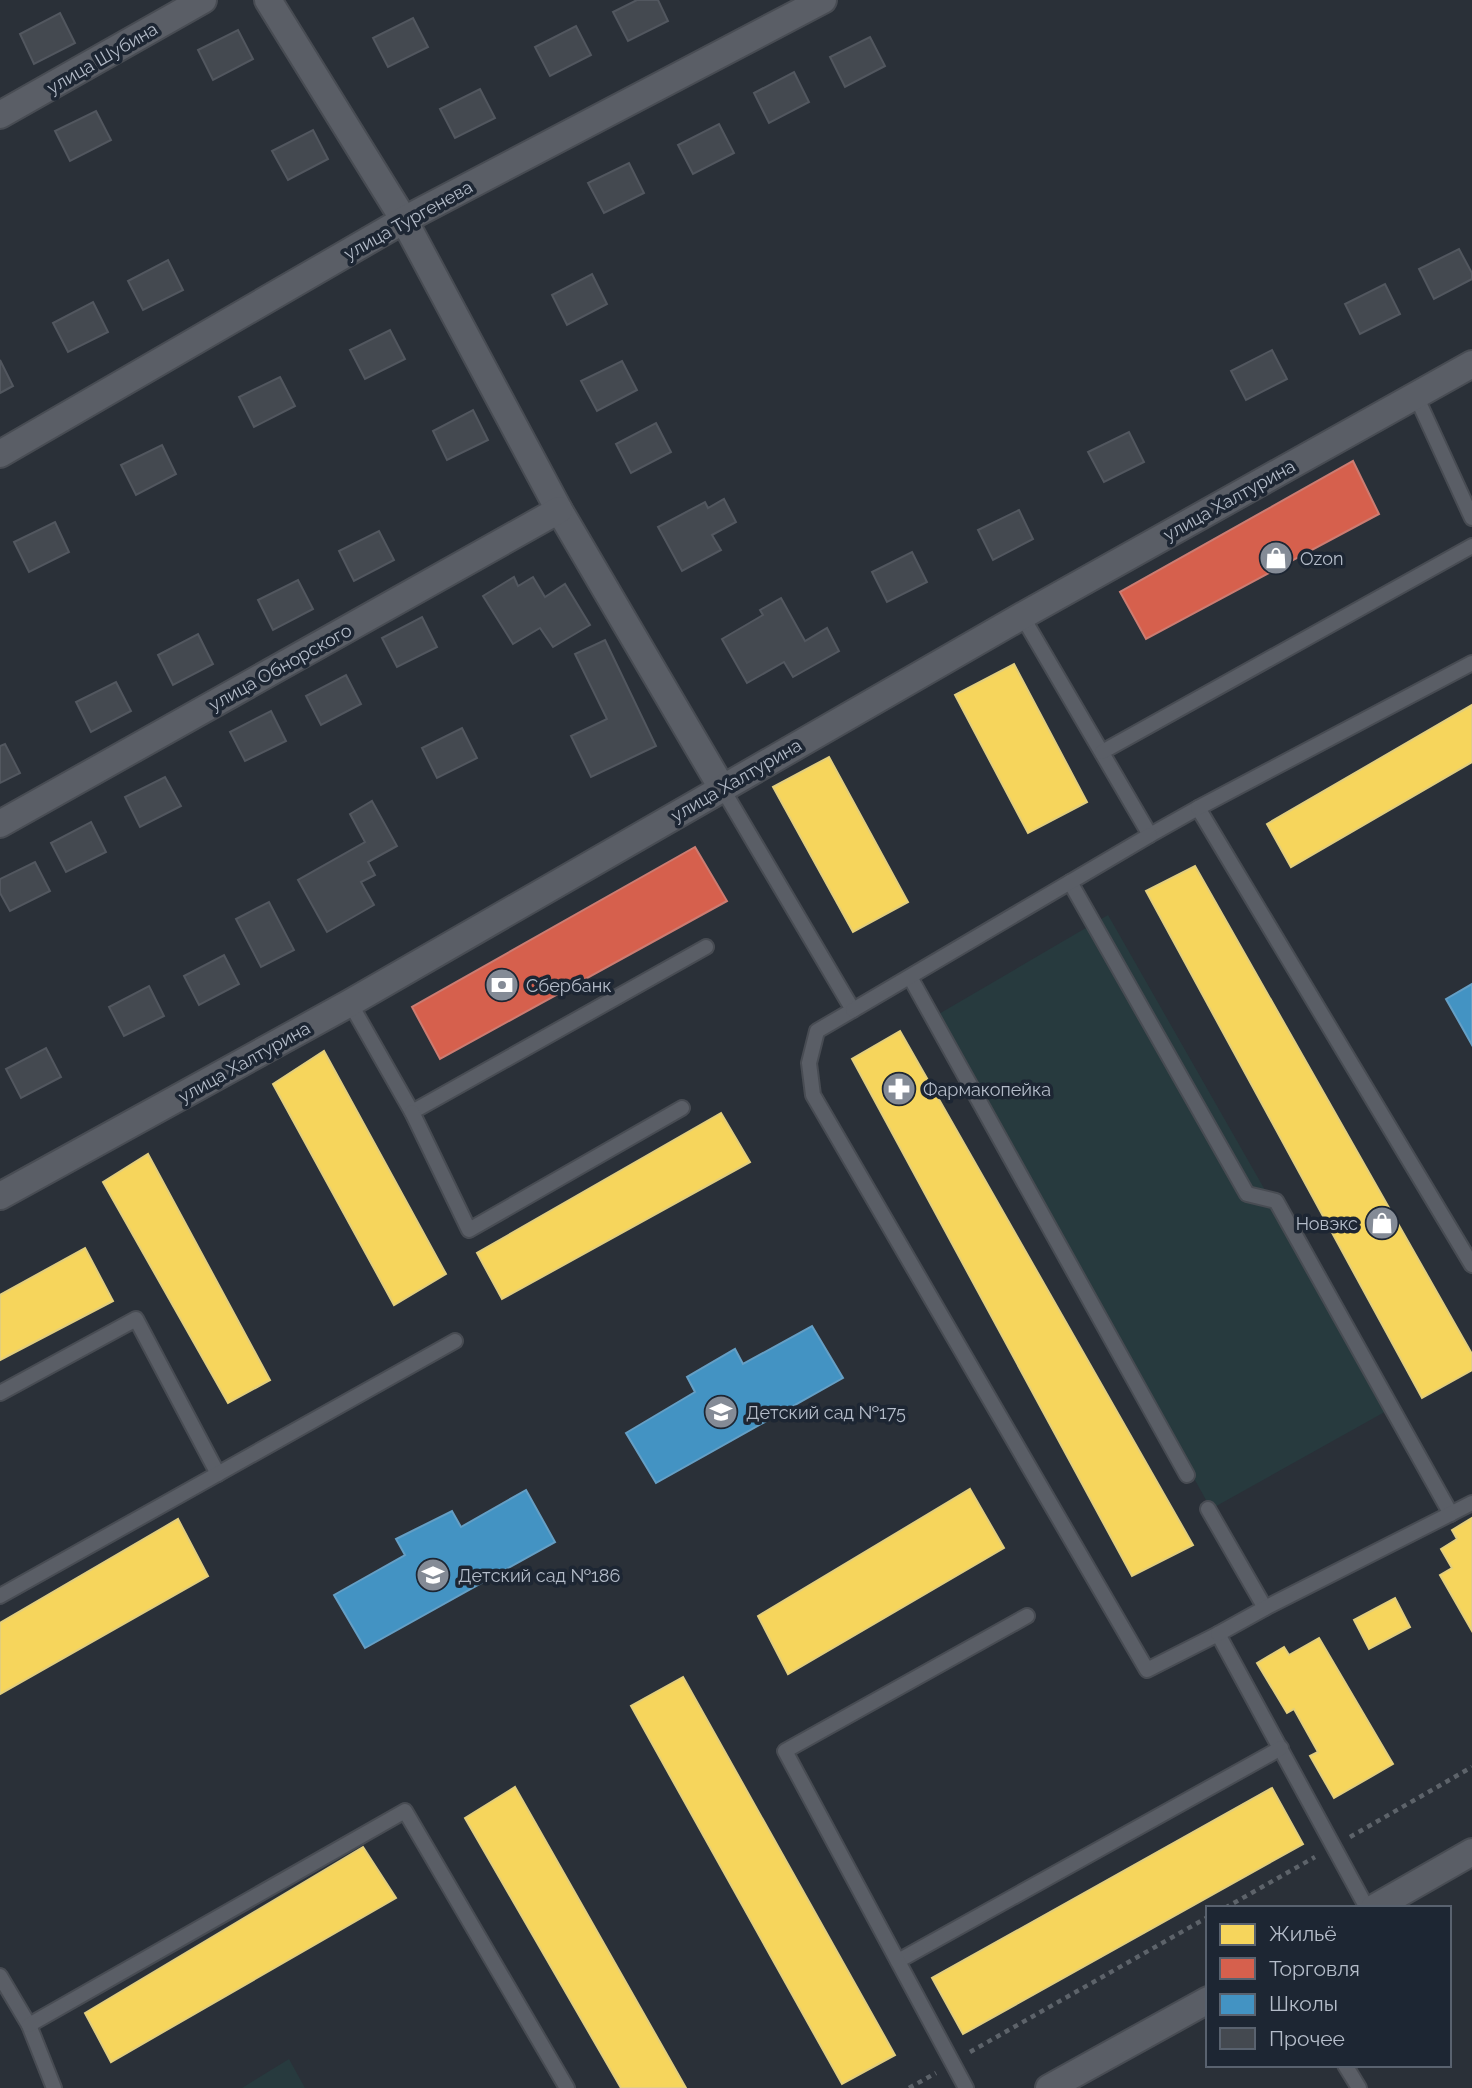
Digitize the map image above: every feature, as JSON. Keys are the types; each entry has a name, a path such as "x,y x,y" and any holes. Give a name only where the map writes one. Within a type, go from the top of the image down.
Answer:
{"street":[{"name":"улица Шубина","path":"0,115 204,0"},
{"path":"268,0 404,220 559,509 722,788"},
{"name":"улица Тургенева","path":"0,454 404,220 823,0"},
{"name":"улица Халтурина","path":"0,1196 350,1003 1021,616 1472,364"},
{"name":"улица Обнорского","path":"0,824 559,509"},
{"path":"1378,1906 1472,1852"},
{"path":"1049,2088 1206,2001"}],"lane":[{"path":"1416,396 1472,518"},
{"path":"1102,752 1472,545"},
{"path":"1021,616 1150,835"},
{"path":"1472,663 1198,808 817,1031 808,1063 813,1095 1147,1670 1472,1503"},
{"path":"722,788 853,1010"},
{"path":"1198,808 1472,1265"},
{"path":"1070,882 1247,1194 1276,1201 1451,1514"},
{"path":"412,1112 706,947"},
{"path":"910,977 1187,1475"},
{"path":"350,1003 412,1112 469,1230 682,1108"},
{"path":"0,1393 136,1319 218,1474"},
{"path":"0,1596 455,1341"},
{"path":"1208,1509 1265,1608"},
{"path":"966,2088 785,1751 1027,1616"},
{"path":"1218,1634 1366,1906"},
{"path":"898,1961 1281,1748"},
{"path":"29,2025 405,1811 567,2088"},
{"path":"0,1976 29,2025 54,2088"},
{"path":"1346,2067 1359,2088"}],"path":[{"path":"909,2088 1206,1918"}],"green space":[{"path":"1108,915 1390,1409 1211,1509 937,1015"},
{"path":"289,2059 305,2088 242,2088"}],"building: Жильё":[{"path":"1014,664 1087,802 1028,833 955,695"},
{"path":"1472,705 1472,762 1291,867 1267,824"},
{"path":"829,757 908,902 853,932 773,787"},
{"path":"1195,866 1472,1354 1472,1370 1422,1398 1146,891"},
{"path":"900,1031 1193,1545 1132,1576 852,1059"},
{"path":"324,1051 446,1274 394,1305 273,1084"},
{"path":"721,1113 750,1162 502,1299 477,1253"},
{"path":"148,1154 270,1380 228,1403 103,1182"},
{"path":"85,1248 113,1301 0,1360 0,1295"},
{"path":"970,1489 1004,1548 788,1674 758,1616"},
{"path":"1472,1518 1472,1631 1440,1575 1452,1568 1441,1549 1457,1539 1452,1530"},
{"path":"178,1519 208,1576 0,1694 0,1623"},
{"path":"1395,1598 1410,1627 1369,1649 1354,1620"},
{"path":"1319,1638 1393,1764 1334,1798 1310,1756 1318,1752 1294,1709 1287,1713 1257,1663 1284,1647 1289,1655"},
{"path":"683,1677 895,2055 842,2084 631,1706"},
{"path":"515,1787 686,2088 621,2088 465,1818"},
{"path":"1272,1788 1303,1844 963,2034 932,1978"},
{"path":"363,1847 396,1898 111,2062 85,2013"}],"building: Торговля":[{"path":"1353,461 1379,514 1146,639 1120,592"},
{"path":"695,847 727,901 440,1059 412,1007"}],"building: Школы":[{"path":"1472,984 1472,1045 1446,999"},
{"name":"Детский сад №175","path":"812,1326 843,1378 656,1483 626,1433 695,1392 687,1377 735,1349 743,1364"},
{"name":"Детский сад №186","path":"526,1490 555,1542 365,1648 334,1595 405,1555 396,1539 452,1511 461,1527"}],"building: Прочее":[{"path":"637,0 658,0 668,21 628,41 613,12"},
{"path":"60,13 75,43 34,64 20,34"},
{"path":"413,18 428,47 388,67 373,38"},
{"path":"576,26 591,55 550,76 535,47"},
{"path":"238,30 253,59 213,80 198,50"},
{"path":"870,37 885,66 845,87 830,57"},
{"path":"794,72 809,102 769,123 754,93"},
{"path":"480,89 495,118 455,138 440,109"},
{"path":"96,111 111,140 70,161 55,131"},
{"path":"719,124 734,153 693,174 678,145"},
{"path":"313,130 328,159 288,180 272,151"},
{"path":"629,163 644,193 604,213 588,183"},
{"path":"1459,249 1472,273 1472,279 1434,299 1419,269"},
{"path":"168,260 183,290 143,310 128,281"},
{"path":"592,274 607,304 567,325 552,295"},
{"path":"1385,284 1400,314 1360,334 1345,304"},
{"path":"93,302 108,332 68,352 53,323"},
{"path":"390,330 405,359 365,379 350,350"},
{"path":"1272,350 1287,379 1246,400 1231,371"},
{"path":"0,360 13,386 0,393"},
{"path":"622,361 637,390 597,411 581,381"},
{"path":"280,377 295,406 254,427 239,397"},
{"path":"473,410 488,440 447,460 433,431"},
{"path":"656,423 671,452 631,473 616,444"},
{"path":"1129,432 1144,462 1104,482 1088,452"},
{"path":"162,445 176,474 136,495 121,465"},
{"path":"724,499 736,522 712,535 721,550 682,571 658,527 705,502 708,508"},
{"path":"1019,510 1033,539 993,560 978,530"},
{"path":"55,522 69,552 29,572 14,542"},
{"path":"379,531 394,560 354,581 339,551"},
{"path":"912,552 927,582 887,602 872,572"},
{"path":"514,577 518,586 533,577 545,597 565,584 590,625 553,647 540,628 513,644 483,596"},
{"path":"298,580 313,609 273,630 258,600"},
{"path":"781,598 805,641 827,628 839,651 793,677 784,662 747,683 722,639 763,615 760,610"},
{"path":"422,617 437,647 397,667 382,638"},
{"path":"198,634 213,664 173,685 158,655"},
{"path":"605,640 656,746 591,777 571,736 607,719 575,654"},
{"path":"346,675 361,704 321,725 306,696"},
{"path":"116,682 131,711 91,732 76,702"},
{"path":"271,711 286,741 245,761 230,732"},
{"path":"462,728 477,758 437,778 422,748"},
{"path":"5,744 20,773 0,783 0,746"},
{"path":"165,777 181,806 140,827 125,797"},
{"path":"372,801 397,846 368,862 375,875 361,882 374,905 327,932 298,880 365,842 350,814"},
{"path":"91,822 106,852 66,872 51,843"},
{"path":"35,862 50,891 10,911 0,893 0,879"},
{"path":"269,902 294,950 261,967 236,919"},
{"path":"224,955 239,984 199,1005 184,976"},
{"path":"149,986 164,1016 124,1036 109,1007"},
{"path":"46,1048 61,1077 21,1098 6,1069"}],"place":[{"name":"Ozon","path":"1276,558"},
{"name":"Сбербанк","path":"502,985"},
{"name":"Фармакопейка","path":"899,1089"},
{"name":"Новэкс","path":"1382,1223"},
{"name":"Детский сад №175","path":"721,1412"},
{"name":"Детский сад №186","path":"433,1575"}]}
